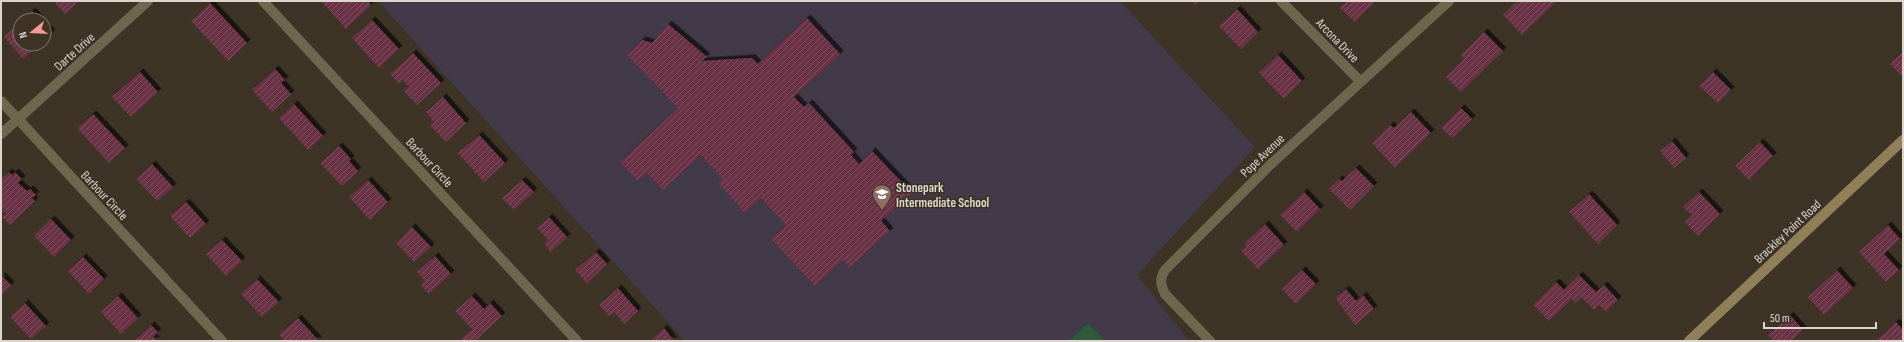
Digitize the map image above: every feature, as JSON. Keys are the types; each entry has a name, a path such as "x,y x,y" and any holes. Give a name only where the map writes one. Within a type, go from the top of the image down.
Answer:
{"main road":[{"name":"Brackley Point Road","path":"1689,341 1903,140"}],"street":[{"name":"Darte Drive","path":"1,134 148,1"},
{"name":"Barbour Circle","path":"263,1 578,341"},
{"name":"Arcona Drive","path":"1281,1 1360,81"},
{"name":"Pope Avenue","path":"1210,341 1165,294 1161,285 1161,276 1243,191 1360,81 1390,56 1449,1"},
{"name":"Barbour Circle","path":"1,101 222,341"}],"shaded area":[{"name":"Stonepark Intermediate School","path":"378,1 1120,1 1255,147 1137,275 1189,341 685,341"}],"green space":[{"path":"1088,323 1105,341 1069,341"}],"building":[{"path":"57,1 79,1 65,14 55,3"},
{"path":"321,1 368,1 371,5 346,29"},
{"path":"1191,1 1199,1 1195,5"},
{"path":"1347,1 1376,1 1355,22 1340,8"},
{"path":"1517,1 1556,2 1522,35 1503,15"},
{"path":"210,3 247,43 228,61 191,21"},
{"path":"1237,9 1258,32 1241,49 1219,26"},
{"path":"807,18 840,54 794,97 804,107 809,103 854,152 851,155 859,164 872,151 912,193 881,221 890,231 850,267 843,260 815,286 771,239 786,225 761,198 745,213 718,183 722,178 701,155 663,190 647,173 638,181 620,162 678,108 627,55 642,40 652,43 668,24 707,57 701,61 752,58 758,64"},
{"path":"372,20 399,49 379,68 352,38"},
{"path":"12,30 12,46 4,37"},
{"path":"1484,32 1503,51 1461,92 1446,77 1464,59 1461,55"},
{"path":"1903,51 1903,77 1890,64"},
{"path":"17,52 31,52 23,59"},
{"path":"413,53 441,83 417,105 404,91 409,87 403,80 399,84 390,74"},
{"path":"1278,55 1302,81 1284,99 1259,73"},
{"path":"275,69 285,80 281,83 291,94 272,112 252,90"},
{"path":"140,72 158,92 131,117 112,97"},
{"path":"1713,72 1731,90 1718,103 1699,86"},
{"path":"443,97 466,123 446,142 430,125 434,122 426,112"},
{"path":"294,104 323,136 308,150 279,118"},
{"path":"1461,108 1472,119 1452,138 1441,128"},
{"path":"1411,112 1431,133 1395,168 1372,143 1390,125 1394,128"},
{"path":"93,114 125,148 109,163 77,128"},
{"path":"479,135 505,163 484,182 458,153"},
{"path":"1672,141 1686,158 1674,168 1660,151"},
{"path":"1760,142 1773,156 1749,180 1735,166"},
{"path":"339,146 351,159 349,161 358,171 342,186 320,163"},
{"path":"152,164 173,187 157,201 136,179"},
{"path":"1356,168 1374,186 1350,210 1329,189 1339,179 1342,181"},
{"path":"9,172 12,175 15,172 22,179 18,183 27,191 30,189 36,195 32,198 35,201 10,225 2,217 6,214 1,209 1,179"},
{"path":"368,180 388,202 370,220 349,197"},
{"path":"522,180 534,192 514,210 502,198"},
{"path":"1304,192 1320,209 1297,232 1280,215"},
{"path":"1699,192 1720,214 1698,236 1685,222 1692,215 1683,207"},
{"path":"1589,194 1617,225 1598,244 1569,212"},
{"path":"186,202 206,224 190,238 170,216"},
{"path":"549,217 567,237 551,252 544,244 548,240 537,228"},
{"path":"51,219 71,240 54,257 34,236"},
{"path":"1265,224 1284,245 1258,269 1241,251 1246,247 1244,244"},
{"path":"1888,225 1900,239 1884,254 1899,270 1886,282 1859,252"},
{"path":"412,227 431,247 414,262 396,243"},
{"path":"222,240 242,261 226,276 206,254"},
{"path":"596,252 607,264 587,283 575,270"},
{"path":"435,256 451,274 429,294 421,285 425,281 417,272"},
{"path":"83,257 104,279 89,294 68,271"},
{"path":"1302,270 1316,284 1296,304 1282,289"},
{"path":"1837,270 1853,288 1824,315 1808,297"},
{"path":"1,275 11,285 1,295"},
{"path":"1579,275 1596,292 1604,285 1618,300 1606,312 1599,305 1594,310 1581,297 1575,303 1572,299 1549,321 1533,305 1556,282 1564,290"},
{"path":"257,279 279,302 262,317 241,294"},
{"path":"618,288 638,311 624,324 614,312 609,316 599,305"},
{"path":"1346,289 1356,301 1363,295 1374,309 1355,325 1335,298"},
{"path":"118,296 138,318 121,334 101,312"},
{"path":"472,296 484,309 490,303 502,316 475,341 463,341 461,339 472,329 455,311"},
{"path":"25,303 46,326 31,339 10,317"},
{"path":"1790,315 1803,330 1791,341 1774,341 1768,335"},
{"path":"298,318 319,341 285,341 279,334"},
{"path":"1896,322 1903,330 1903,341 1876,341"},
{"path":"151,325 158,332 153,337 157,341 134,341"},
{"path":"664,328 674,341 650,341"}],"place":[{"name":"Stonepark Intermediate School","path":"882,211"}]}
